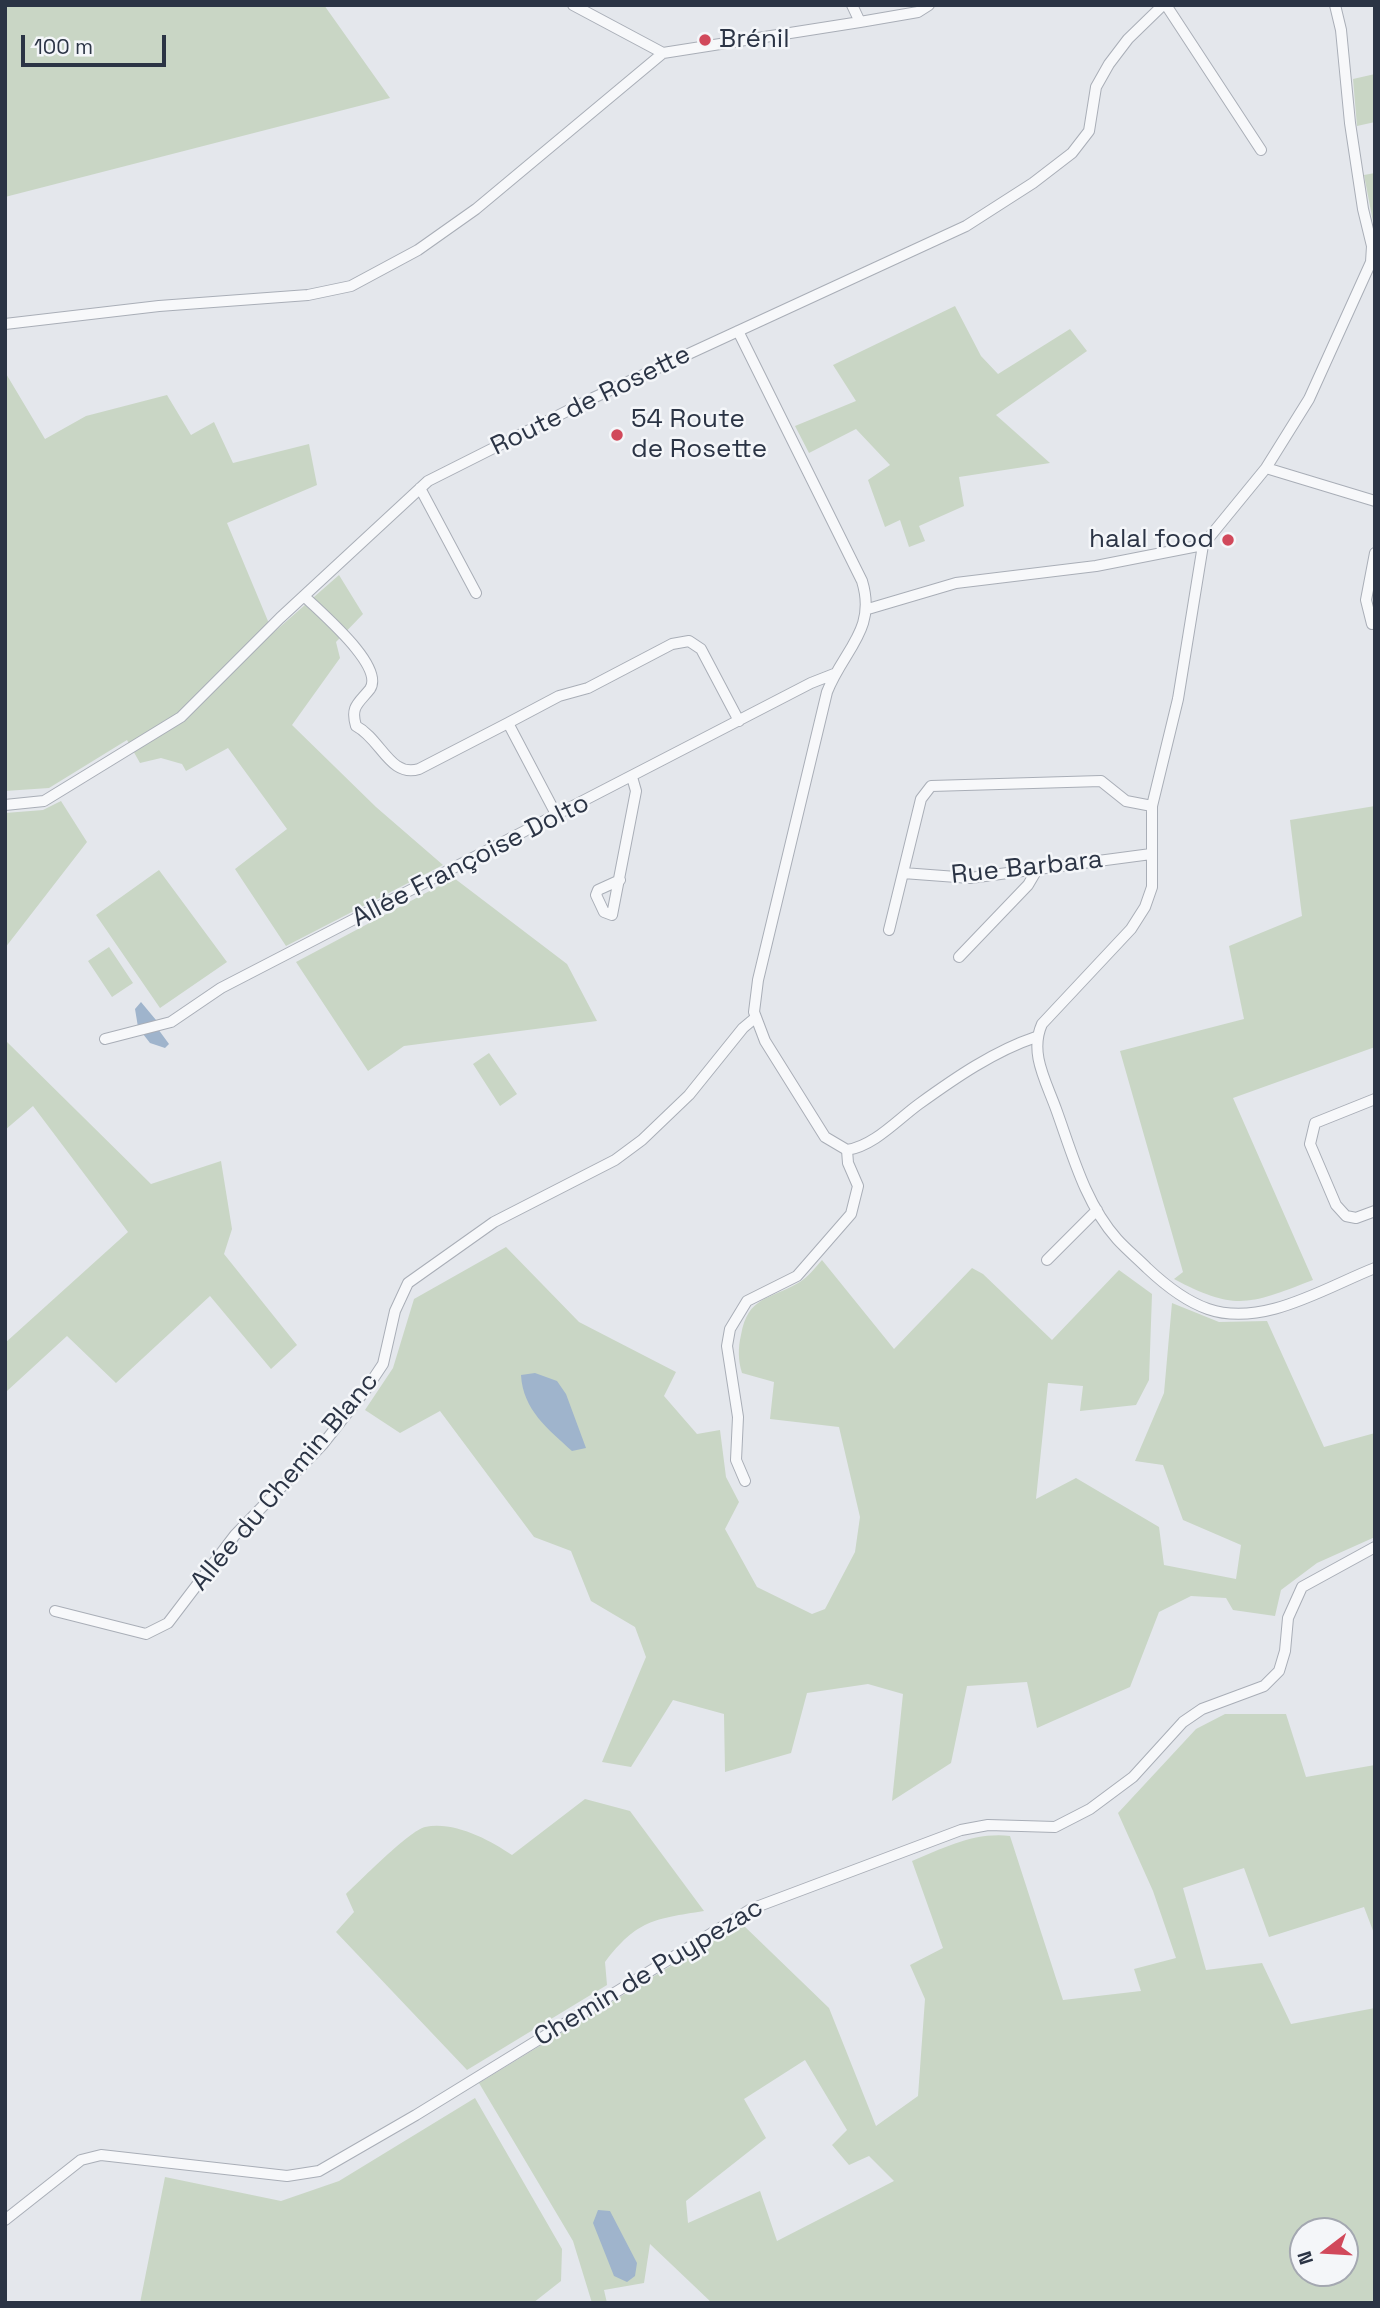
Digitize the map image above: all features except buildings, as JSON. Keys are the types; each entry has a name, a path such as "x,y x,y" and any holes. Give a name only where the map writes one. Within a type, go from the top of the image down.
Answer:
{"street":[{"path":"573,5 663,53"},
{"path":"852,5 860,22"},
{"path":"5,324 159,306 308,295 352,286 418,250 476,209 663,53 918,12 929,5"},
{"path":"1165,5 1261,150"},
{"name":"Route de Rosette","path":"5,805 44,801 181,717 304,596 428,481 593,398 966,226 1064,159 1089,131 1096,87 1109,65 1128,39 1165,5"},
{"path":"1335,5 1341,30 1363,209 1372,246 1371,262 1309,399 1266,468 1203,545 1181,687 1152,806 1152,887 1145,907 1131,929 1042,1024 1036,1037 1038,1061 1073,1158 1097,1210 1116,1238 1168,1288 1209,1310 1241,1314 1275,1309 1375,1268"},
{"path":"738,331 862,581 868,609 867,618 834,674 806,774 766,942 755,1001 755,1018 765,1041 810,1116 832,1144 847,1150 866,1144 920,1103 988,1059 1036,1037"},
{"path":"1266,468 1375,501"},
{"path":"420,488 476,593"},
{"path":"868,609 956,583 1096,566 1203,545"},
{"path":"1372,624 1366,600 1375,553"},
{"path":"304,596 367,660 374,675 372,686 354,707 352,715 356,726 365,730 398,770 408,773 559,696 581,691 683,641 695,643 701,649 739,721"},
{"name":"Allée Françoise Dolto","path":"105,1039 171,1022 221,988 557,817 811,683 834,674"},
{"path":"508,723 557,817"},
{"path":"620,880 636,791 632,777"},
{"path":"889,930 921,799 931,786 1101,781 1120,798 1152,806"},
{"name":"Rue Barbara","path":"903,873 971,878 1151,854"},
{"path":"959,957 1027,885 1038,868"},
{"name":"Allée du Chemin Blanc","path":"55,1611 146,1634 168,1623 235,1535 309,1459 367,1388 383,1364 397,1303 408,1283 494,1223 615,1160 642,1140 689,1095 737,1035 755,1018"},
{"path":"1375,1099 1315,1123 1310,1144 1336,1205 1346,1216 1356,1218 1375,1211"},
{"path":"745,1481 736,1460 738,1417 727,1346 730,1329 747,1301 797,1276 851,1214 858,1186 847,1150"},
{"path":"1047,1260 1097,1210"},
{"name":"Chemin de Puypezac","path":"5,2220 81,2160 101,2155 287,2176 319,2171 416,2115 751,1909 961,1830 988,1825 1039,1829 1070,1821 1133,1777 1192,1716 1265,1686 1279,1671 1285,1651 1288,1618 1301,1587 1375,1547"}],"green space":[{"path":"5,5 324,5 390,98 5,197"},
{"path":"1375,74 1375,122 1357,126 1353,79"},
{"path":"1375,173 1375,232 1364,175"},
{"path":"955,306 981,356 998,374 1070,329 1087,351 996,415 1050,463 959,477 964,506 919,526 925,541 909,547 900,520 885,527 868,480 890,465 856,429 809,453 795,426 856,401 833,365"},
{"path":"5,372 45,439 86,416 167,395 191,435 214,422 233,463 309,444 317,485 227,523 273,633 339,575 363,614 336,642 340,658 292,725 376,807 443,865 286,946 235,869 287,829 228,748 186,771 182,764 161,758 140,763 127,740 49,788 5,791"},
{"path":"61,801 87,842 5,948 5,813 43,810"},
{"path":"1375,806 1375,1047 1233,1098 1313,1280 1273,1295 1243,1301 1229,1300 1195,1290 1174,1279 1183,1272 1120,1051 1244,1019 1229,946 1302,916 1290,820"},
{"path":"159,870 227,962 160,1008 96,915"},
{"path":"454,878 567,964 597,1021 404,1046 368,1071 296,962"},
{"path":"109,947 133,983 112,997 88,961"},
{"path":"5,1040 151,1184 221,1161 232,1229 224,1254 297,1345 271,1369 210,1296 116,1383 67,1336 7,1391 5,1389 5,1343 128,1232 33,1106 5,1130"},
{"path":"489,1053 517,1094 500,1106 473,1064"},
{"path":"506,1247 579,1322 676,1372 664,1396 697,1434 720,1430 726,1477 739,1502 725,1529 757,1587 812,1614 825,1609 855,1552 860,1517 839,1427 770,1419 774,1382 742,1373 739,1349 744,1322 754,1306 801,1281 822,1260 894,1349 972,1268 983,1274 1052,1340 1119,1270 1152,1294 1149,1380 1136,1405 1080,1411 1083,1386 1048,1383 1036,1499 1076,1478 1159,1527 1164,1565 1236,1579 1241,1545 1183,1520 1163,1465 1135,1461 1164,1393 1172,1303 1219,1322 1267,1321 1324,1447 1375,1433 1375,1537 1317,1563 1281,1590 1275,1616 1233,1610 1226,1598 1191,1596 1159,1612 1130,1687 1037,1728 1027,1682 967,1686 951,1763 892,1801 903,1694 868,1684 807,1693 791,1753 725,1772 724,1714 673,1700 631,1767 602,1762 646,1657 635,1627 591,1601 571,1551 534,1537 440,1411 400,1433 365,1410 393,1368 414,1299"},
{"path":"1225,1714 1286,1714 1306,1777 1375,1765 1375,1936 1364,1907 1269,1937 1244,1868 1183,1888 1206,1970 1262,1963 1291,2024 1375,2008 1375,2303 712,2303 650,2244 644,2283 604,2290 607,2303 592,2303 573,2241 479,2083 741,1923 829,2008 876,2126 918,2096 925,1999 910,1965 943,1948 912,1861 972,1839 1010,1836 1063,2000 1141,1991 1134,1969 1176,1958 1153,1891 1118,1813 1196,1729","holes":["805,2060 847,2130 832,2145 849,2165 869,2156 894,2181 777,2241 760,2191 688,2223 686,2201 766,2138 744,2099"]},
{"path":"585,1799 630,1811 704,1911 672,1916 637,1930 616,1948 605,1962 607,1985 467,2070 336,1932 354,1912 346,1894 397,1846 425,1827 460,1829 493,1843 512,1855"},
{"path":"475,2098 562,2249 561,2281 533,2303 140,2303 165,2177 281,2201 339,2181"}],"water":[{"path":"141,1002 156,1020 138,1027 135,1009"},
{"path":"158,1029 169,1044 165,1048 150,1043 143,1034"},
{"path":"535,1373 557,1381 566,1394 586,1448 572,1451 538,1418 526,1399 521,1375"},
{"path":"598,2210 610,2211 637,2263 635,2276 627,2282 614,2276 593,2223"}],"place":[{"name":"Brénil","path":"705,40"},
{"name":"54 Route de Rosette","path":"617,435"},
{"name":"halal food","path":"1228,540"}]}
